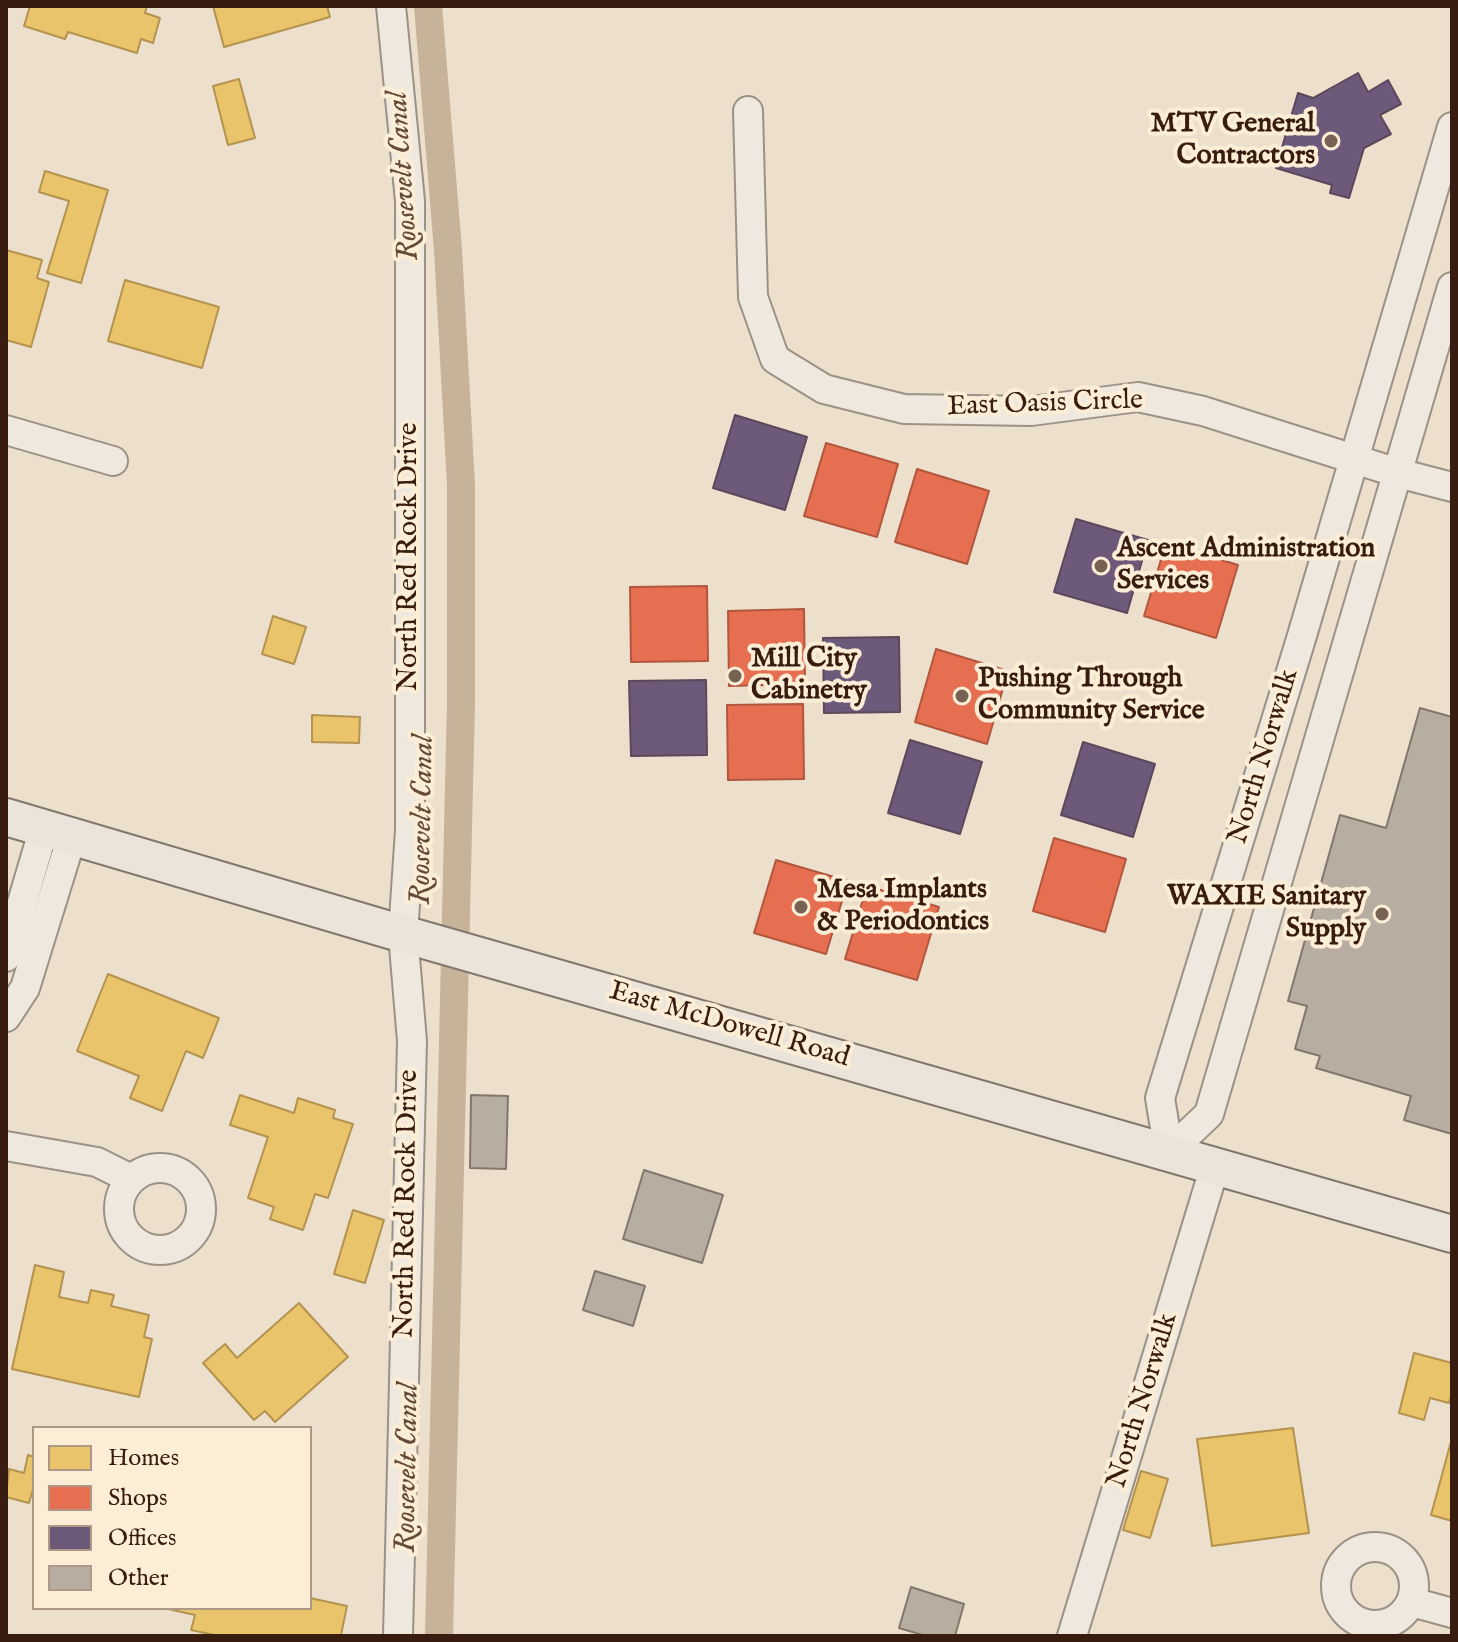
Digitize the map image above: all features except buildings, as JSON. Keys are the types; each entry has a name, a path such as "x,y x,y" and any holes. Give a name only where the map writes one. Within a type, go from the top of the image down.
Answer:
{"main road":[{"name":"East McDowell Road","path":"6,817 1452,1234"}],"street":[{"name":"North Red Rock Drive","path":"391,6 410,201 409,935 412,1041 398,1636"},
{"name":"East Oasis Circle","path":"748,111 753,297 775,359 824,389 904,409 1031,411 1138,397 1203,411 1452,487"},
{"name":"North Norwalk","path":"1169,1152 1209,1114 1376,466 1452,127"},
{"name":"North Norwalk","path":"1169,1152 1160,1098 1301,639 1452,287"},
{"path":"6,430 113,461"},
{"path":"6,957 58,832"},
{"path":"6,1017 25,988 58,832"},
{"path":"6,1146 97,1162 131,1179"},
{"name":"North Norwalk","path":"1072,1636 1215,1166"},
{"path":"1412,1602 1452,1613"}],"waterway":[{"name":"Roosevelt Canal","path":"428,6 448,250 461,485 461,702 439,1636"}],"place":[{"name":"MTV General Contractors","path":"1331,141"},
{"name":"Ascent Administration Services","path":"1101,566"},
{"name":"Mill City Cabinetry","path":"735,676"},
{"name":"Pushing Through Community Service","path":"962,696"},
{"name":"Mesa Implants & Periodontics","path":"801,907"},
{"name":"WAXIE Sanitary Supply","path":"1382,914"}]}
